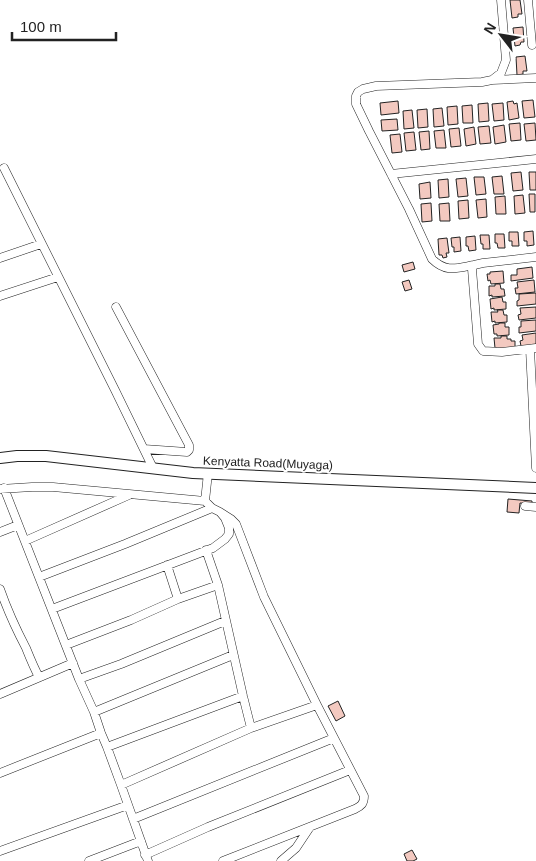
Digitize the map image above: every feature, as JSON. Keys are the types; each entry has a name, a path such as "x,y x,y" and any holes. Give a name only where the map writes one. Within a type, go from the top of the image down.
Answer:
{"main road":[{"name":"Kenyatta Road(Muyaga)","path":"0,458 46,456 193,473 536,488"}],"street":[{"path":"492,80 501,73 506,60 501,0"},
{"path":"528,0 532,45"},
{"path":"536,78 376,86 363,89 356,96 356,104 369,131 432,259 439,266 446,268 536,257"},
{"path":"391,174 536,159"},
{"path":"4,168 153,468"},
{"path":"0,258 42,244"},
{"path":"474,265 472,270 478,344 483,351 502,352 533,349 536,468"},
{"path":"0,296 58,277"},
{"path":"116,307 189,446 187,452 144,449"},
{"path":"205,500 208,473"},
{"path":"223,861 360,807 364,796 264,597 236,524 212,508 205,500 53,487 2,488 94,712 146,858 208,827 350,770"},
{"path":"25,541 131,494"},
{"path":"525,506 536,507"},
{"path":"39,577 212,508"},
{"path":"52,609 214,548 225,540 229,534 225,518 220,512"},
{"path":"0,532 18,525"},
{"path":"206,550 218,585 242,696 251,728"},
{"path":"167,565 178,598"},
{"path":"66,645 131,620 178,598 218,585"},
{"path":"0,589 4,610 39,677"},
{"path":"79,679 121,664 225,621"},
{"path":"94,712 233,655"},
{"path":"0,694 73,663"},
{"path":"107,746 242,696"},
{"path":"121,784 251,728 317,705"},
{"path":"0,773 101,733"},
{"path":"133,819 334,738"},
{"path":"0,851 128,805"},
{"path":"281,861 296,848 310,827"},
{"path":"88,861 141,841"}],"building":[{"path":"510,0 520,0 522,14 518,14 518,17 512,18"},
{"path":"523,27 524,42 515,46 513,28"},
{"path":"525,56 527,71 517,75 516,57"},
{"path":"533,100 535,117 524,118 522,101"},
{"path":"398,101 399,113 381,115 380,103"},
{"path":"513,101 514,104 517,103 519,118 509,120 507,102"},
{"path":"488,103 489,121 479,122 478,104"},
{"path":"503,103 504,120 494,121 492,104"},
{"path":"472,105 473,123 463,123 462,106"},
{"path":"457,106 458,124 448,125 447,107"},
{"path":"442,108 444,126 434,127 433,109"},
{"path":"427,109 428,127 418,128 417,110"},
{"path":"412,110 414,128 404,129 403,111"},
{"path":"397,119 398,130 382,131 381,120"},
{"path":"520,123 521,140 511,141 509,124"},
{"path":"535,123 536,140 526,141 524,124"},
{"path":"504,125 506,142 495,144 493,127"},
{"path":"489,126 491,143 480,144 478,127"},
{"path":"474,127 476,144 466,146 464,129"},
{"path":"459,128 461,146 451,147 449,129"},
{"path":"444,130 446,148 436,148 434,131"},
{"path":"429,131 430,149 421,150 419,132"},
{"path":"414,132 416,150 406,151 404,133"},
{"path":"400,134 402,152 392,153 390,135"},
{"path":"521,172 523,190 513,191 511,173"},
{"path":"529,172 536,172 536,190 530,190"},
{"path":"502,176 504,194 494,194 492,177"},
{"path":"474,177 484,177 486,194 476,195"},
{"path":"466,178 468,196 458,197 456,179"},
{"path":"448,179 449,197 439,198 438,180"},
{"path":"430,182 431,198 420,199 419,184"},
{"path":"529,194 535,194 535,212 530,212"},
{"path":"523,195 525,213 515,214 514,196"},
{"path":"505,196 506,214 496,214 495,197"},
{"path":"486,199 487,217 478,218 476,200"},
{"path":"468,200 469,218 459,219 458,201"},
{"path":"431,203 432,221 422,222 421,204"},
{"path":"449,203 450,221 440,221 439,204"},
{"path":"533,231 534,245 527,246 527,241 524,241 524,232"},
{"path":"509,232 518,232 519,246 512,246 512,241 509,241"},
{"path":"495,234 504,234 505,248 498,248 497,243 495,243"},
{"path":"480,235 489,235 490,249 483,249"},
{"path":"475,236 476,250 469,251 468,246 466,246 466,237"},
{"path":"460,237 461,251 454,252 451,238"},
{"path":"447,238 449,253 446,253 447,257 443,258 442,255 439,255 438,239"},
{"path":"413,262 415,269 404,272 402,265"},
{"path":"532,267 533,278 511,281 511,275 517,275 517,269"},
{"path":"503,271 504,283 491,284 490,280 488,281 487,274 490,274 490,272"},
{"path":"409,280 412,289 405,291 402,282"},
{"path":"534,280 535,292 516,294 517,282"},
{"path":"495,284 500,284 501,289 504,289 505,296 489,296 489,286 495,286"},
{"path":"536,293 536,304 517,306 519,294"},
{"path":"502,297 503,302 506,302 506,309 491,309 490,299"},
{"path":"536,307 536,318 519,320 520,308"},
{"path":"497,310 503,310 504,315 507,315 507,322 492,322 491,312 498,312"},
{"path":"536,320 536,331 519,333 521,321"},
{"path":"505,323 505,327 509,327 509,335 497,336 497,334 494,334 493,325"},
{"path":"536,333 536,345 521,346 522,335"},
{"path":"501,336 507,336 507,339 515,341 515,349 496,350 494,338 501,338"},
{"path":"508,499 532,501 532,504 520,503 519,513 507,512"},
{"path":"338,701 345,716 336,721 328,706"},
{"path":"412,850 417,859 407,861 404,854"}]}
